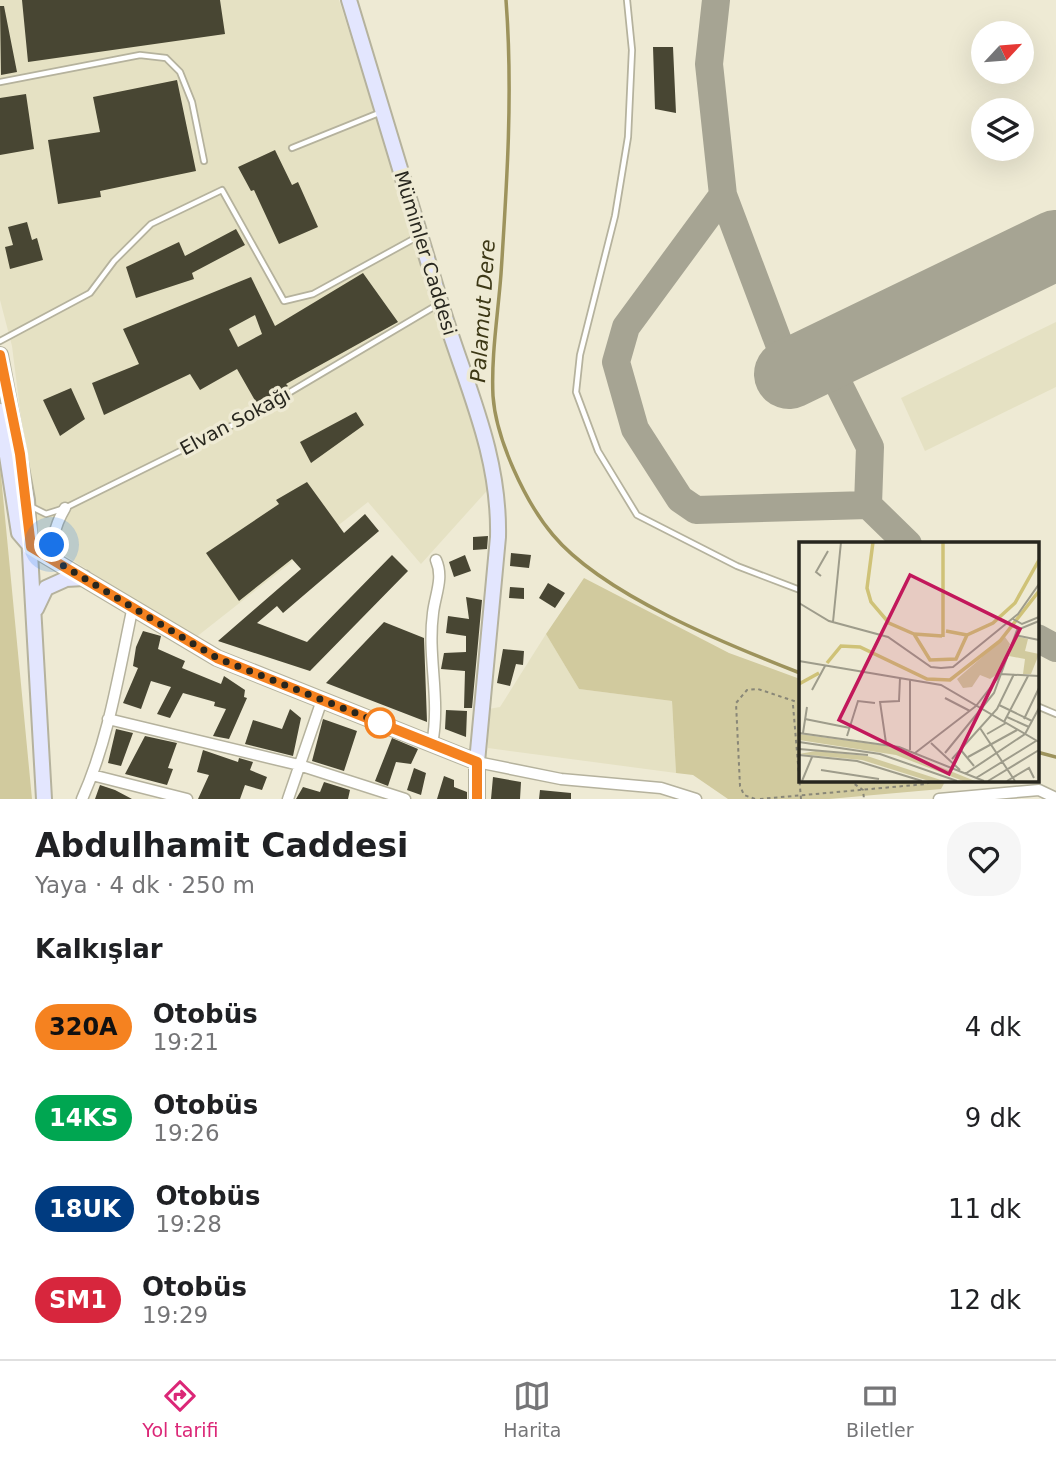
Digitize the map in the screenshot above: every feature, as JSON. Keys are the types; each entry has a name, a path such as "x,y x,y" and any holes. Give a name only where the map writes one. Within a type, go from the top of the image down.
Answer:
{"main road":[{"name":"Müminler Caddesi","path":"349,0 440,302 493,463 499,500 477,762 477,799"},
{"path":"0,355 27,500 44,799"},
{"path":"0,411 19,533 31,547 217,658 477,762"},
{"path":"35,613 46,588 66,579 86,578"}],"street":[{"path":"57,562 52,545 55,526 65,508"},
{"path":"432,744 438,708 432,629 440,575 436,560"},
{"path":"82,799 108,719 133,606"},
{"path":"288,799 322,700"},
{"path":"108,719 299,765 405,799"},
{"path":"477,762 561,779 661,788 696,799"},
{"path":"92,775 187,799"},
{"path":"939,799 1006,796 1039,790 1056,798"}],"lane":[{"path":"627,0 632,50 628,137 615,216 580,355 576,392 597,452 637,515 737,566 799,590"},
{"path":"0,82 141,55 166,58 180,72 192,102 204,161"},
{"path":"292,148 383,112"},
{"path":"0,341 90,293 114,261 151,224 222,190 284,301 313,295 421,235"},
{"name":"Elvan Sokağı","path":"27,500 36,511 46,514 65,508 243,419 440,302"},
{"path":"1038,706 1056,714"}],"path":[{"path":"755,799 744,794 740,786 736,703 747,690 758,689 799,703"},
{"path":"793,705 799,770"},
{"path":"852,782 863,790 864,799"},
{"path":"760,799 930,782"}],"shaded area":[{"path":"0,0 339,0 493,484 421,564 368,502 195,638 36,537 12,346 0,300"},
{"path":"1056,322 1056,387 925,451 901,398"},
{"path":"0,465 32,799 0,799"},
{"path":"584,578 729,653 799,679 799,782 945,782 941,789 829,799 728,799 693,775 676,773 672,701 579,689 546,634"},
{"path":"546,634 579,689 672,701 676,773 488,748 488,709 500,707"}],"building":[{"path":"22,0 220,0 225,34 28,62"},
{"path":"0,6 4,6 17,72 1,75"},
{"path":"653,47 673,47 676,113 655,109"},
{"path":"177,80 196,171 100,191 101,197 58,204 48,140 100,132 93,97"},
{"path":"26,94 34,149 0,155 0,98"},
{"path":"275,150 292,185 298,182 318,227 279,244 254,190 251,191 238,167"},
{"path":"27,222 32,240 37,238 43,260 10,269 5,247 13,245 8,227"},
{"path":"236,229 245,245 192,273 194,279 136,298 126,267 179,242 185,256"},
{"path":"363,273 398,322 286,384 288,386 257,404 237,369 200,390 190,374 104,415 92,383 139,364 123,329 251,277 275,326","holes":["255,315 262,334 238,347 229,329"]},
{"path":"71,388 85,419 60,436 43,400"},
{"path":"356,412 364,425 311,463 300,442"},
{"path":"307,482 344,533 365,514 379,531 283,613 277,606 257,623 307,642 392,555 408,571 310,671 218,641 301,569 292,559 239,601 206,553 279,504 276,500"},
{"path":"488,536 487,549 473,550 473,537"},
{"path":"511,553 531,555 529,568 510,566"},
{"path":"465,555 471,571 454,577 449,562"},
{"path":"548,583 565,593 555,608 539,598"},
{"path":"510,587 524,588 524,599 509,598"},
{"path":"466,597 482,600 472,708 464,708 465,671 441,669 444,653 466,652 466,636 446,633 448,616 469,619"},
{"path":"384,622 424,638 427,722 326,683"},
{"path":"143,631 161,636 158,649 185,661 182,668 221,684 224,676 245,690 244,697 247,698 229,739 213,736 226,709 214,706 215,702 183,693 170,718 157,714 171,687 151,681 141,709 123,703 138,668 133,666 136,647"},
{"path":"503,649 524,651 523,665 516,664 510,686 497,683"},
{"path":"290,709 301,718 293,756 245,744 253,720 282,729"},
{"path":"446,710 467,711 466,737 445,729"},
{"path":"323,719 357,731 344,771 312,761"},
{"path":"116,729 133,733 121,766 108,763"},
{"path":"145,736 177,743 168,768 173,769 167,785 125,774"},
{"path":"392,738 418,749 411,764 396,762 388,786 375,781"},
{"path":"203,750 238,762 239,758 253,762 250,770 267,777 262,790 245,785 240,799 198,799 209,775 197,772"},
{"path":"414,768 426,773 421,795 407,790"},
{"path":"444,776 454,780 454,787 467,792 467,799 437,799"},
{"path":"493,777 521,782 520,799 491,799"},
{"path":"324,782 350,790 348,799 296,799 303,787 320,792"},
{"path":"100,785 115,790 132,799 95,799"},
{"path":"540,790 571,793 571,799 539,799"}],"waterway":[{"name":"Palamut Dere","path":"506,0 508,137 493,396 500,431 514,469 532,505 553,535 575,557 603,578 634,598 703,633 799,673"},
{"name":"Palamut Dere","path":"1038,752 1056,757"}],"taxiway":[{"path":"716,0 709,64 723,195"},
{"path":"787,365 723,195 626,327 616,362 635,429 680,499 696,510 868,505 906,542"},
{"path":"833,373 870,447 868,505"},
{"path":"1038,639 1056,648"}],"runway":[{"path":"789,374 1056,245"}],"bus line":[{"name":"320A","path":"0,355 20,454 31,547 217,658 477,762 477,799"}],"route":[{"path":"52,545 57,562 217,658 388,726 380,723"}]}
